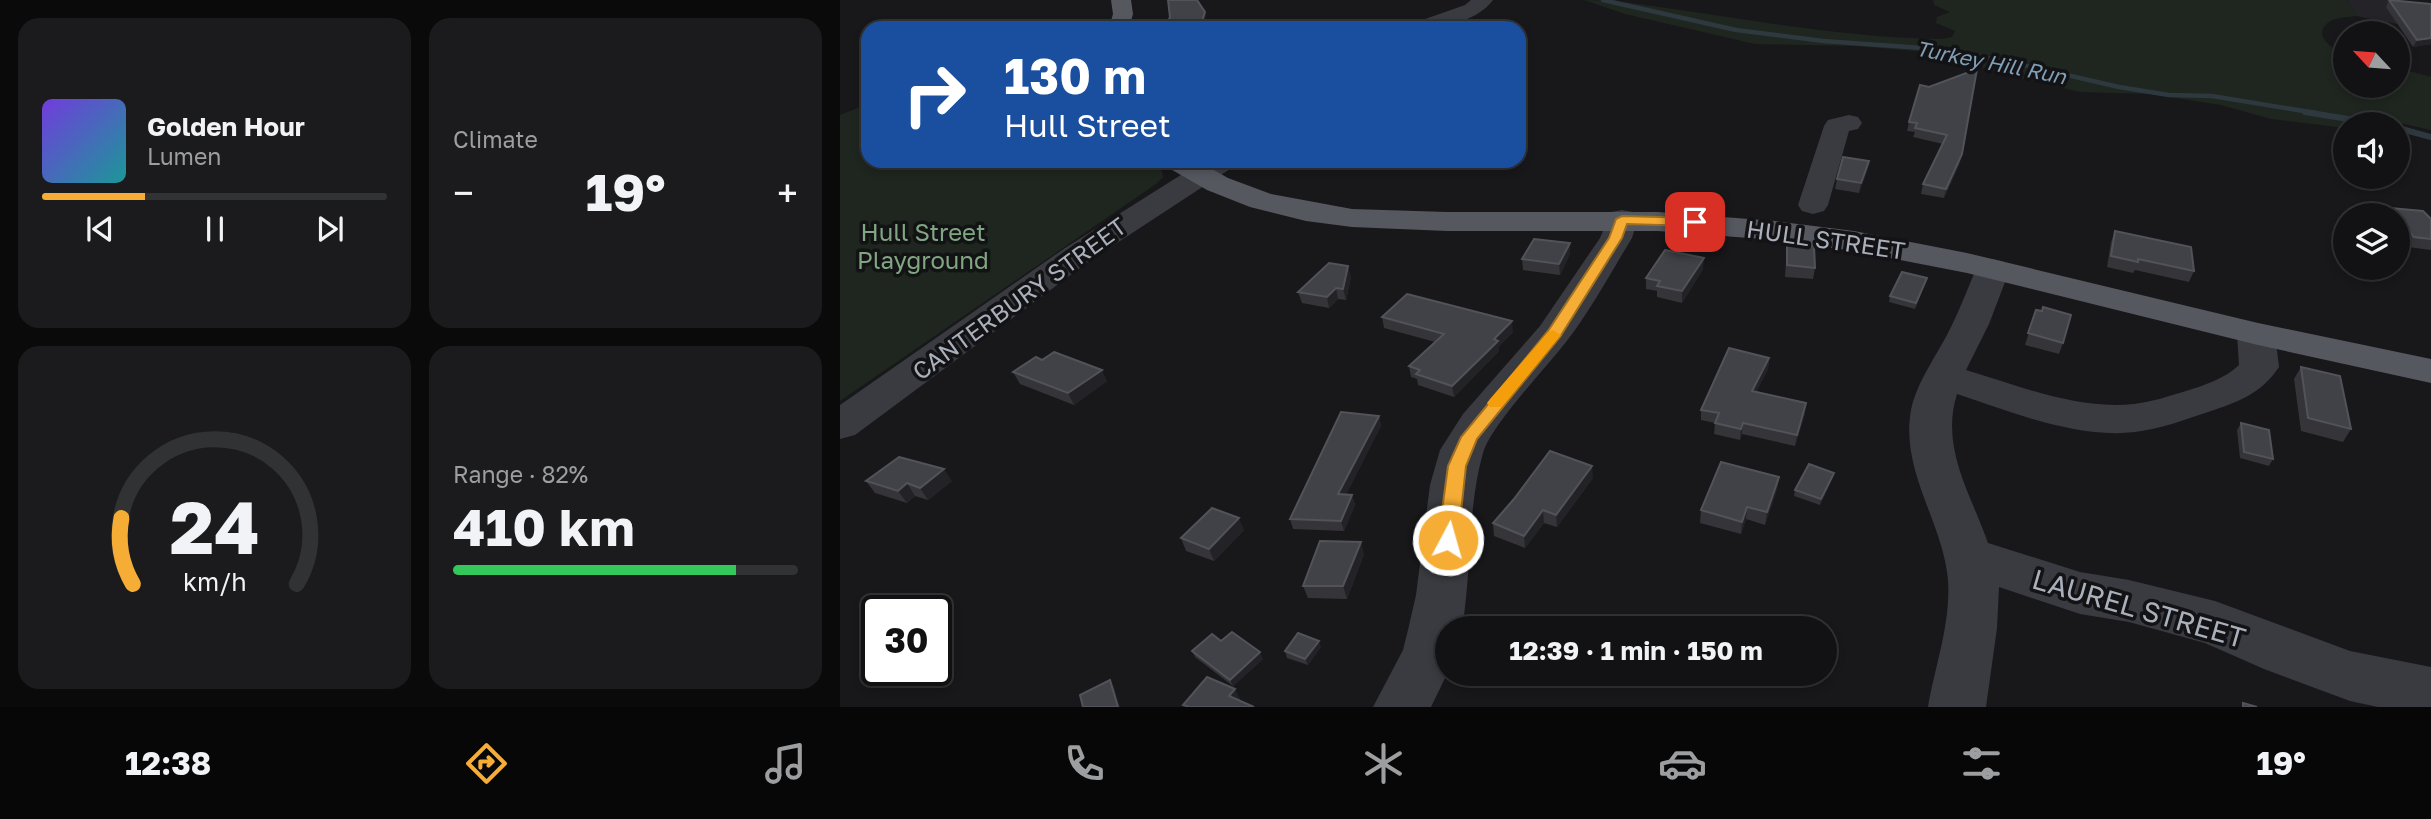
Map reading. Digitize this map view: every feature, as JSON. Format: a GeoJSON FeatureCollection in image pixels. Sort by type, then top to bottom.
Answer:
{"type":"FeatureCollection","features":[{"type":"Feature","properties":{"kind":"main road"},"geometry":{"type":"LineString","coordinates":[[1121,0],[1121,21]]}},
{"type":"Feature","properties":{"kind":"main road","name":"HULL STREET"},"geometry":{"type":"LineString","coordinates":[[1204,168],[1236,192],[1264,201],[1357,217],[1429,221],[1681,221],[1792,231],[1919,252],[2256,334],[2431,371]]}},
{"type":"Feature","properties":{"kind":"street"},"geometry":{"type":"LineString","coordinates":[[1438,21],[1472,9],[1483,0]]}},
{"type":"Feature","properties":{"kind":"street"},"geometry":{"type":"LineString","coordinates":[[1813,205],[1837,126],[1849,123]]}},
{"type":"Feature","properties":{"kind":"street","name":"CANTERBURY STREET"},"geometry":{"type":"LineString","coordinates":[[840,425],[1196,168]]}},
{"type":"Feature","properties":{"kind":"street"},"geometry":{"type":"LineString","coordinates":[[1402,707],[1429,655],[1435,630],[1442,596],[1454,485],[1462,450],[1478,424],[1554,334],[1616,238],[1622,219]]}},
{"type":"Feature","properties":{"kind":"street"},"geometry":{"type":"LineString","coordinates":[[1957,707],[1960,675],[1972,619],[1973,581],[1968,556],[1950,513],[1931,447],[1932,408],[1993,269]]}},
{"type":"Feature","properties":{"kind":"street"},"geometry":{"type":"LineString","coordinates":[[1944,376],[2085,415],[2137,418],[2214,396],[2247,379],[2259,367],[2256,334]]}},
{"type":"Feature","properties":{"kind":"street","name":"LAUREL STREET"},"geometry":{"type":"LineString","coordinates":[[1968,556],[2080,593],[2129,601],[2215,623],[2283,652],[2350,676],[2431,693]]}},
{"type":"Feature","properties":{"kind":"shaded area"},"geometry":{"type":"Polygon","coordinates":[[[2347,0],[2431,4],[2410,23],[2410,21],[2382,21],[2357,16],[2347,0]]]}},
{"type":"Feature","properties":{"kind":"green space"},"geometry":{"type":"Polygon","coordinates":[[[1584,0],[1628,3],[1851,33],[1941,39],[1952,37],[1955,31],[1936,23],[1937,17],[1950,12],[1934,5],[1933,0],[2347,0],[2357,16],[2332,20],[2322,32],[2333,47],[2333,98],[2410,98],[2410,71],[2431,77],[2431,130],[2410,125],[2410,112],[2333,112],[2333,127],[2271,119],[2221,105],[2150,94],[2080,92],[1994,72],[1983,68],[1982,64],[1991,60],[1966,55],[1855,46],[1755,44],[1625,14],[1584,0]]]}},
{"type":"Feature","properties":{"kind":"green space","name":"Hull Street Playground"},"geometry":{"type":"Polygon","coordinates":[[[861,107],[861,168],[1158,168],[1163,177],[840,401],[840,115],[861,107]]]}},
{"type":"Feature","properties":{"kind":"building"},"geometry":{"type":"Polygon","coordinates":[[[1168,0],[1197,0],[1205,12],[1202,21],[1168,21],[1168,0]]]}},
{"type":"Feature","properties":{"kind":"building"},"geometry":{"type":"Polygon","coordinates":[[[2389,0],[2431,4],[2431,38],[2417,40],[2410,30],[2410,21],[2404,21],[2389,0]]]}},
{"type":"Feature","properties":{"kind":"building"},"geometry":{"type":"Polygon","coordinates":[[[1977,69],[1962,154],[1946,189],[1923,184],[1947,135],[1915,128],[1917,123],[1909,122],[1920,85],[1929,87],[1977,69]]]}},
{"type":"Feature","properties":{"kind":"building"},"geometry":{"type":"Polygon","coordinates":[[[1843,157],[1869,161],[1861,183],[1837,179],[1843,157]]]}},
{"type":"Feature","properties":{"kind":"building"},"geometry":{"type":"Polygon","coordinates":[[[2410,210],[2423,211],[2431,219],[2431,239],[2414,237],[2410,232],[2410,210]]]}},
{"type":"Feature","properties":{"kind":"building"},"geometry":{"type":"Polygon","coordinates":[[[2115,231],[2191,247],[2194,271],[2111,256],[2115,231]]]}},
{"type":"Feature","properties":{"kind":"building"},"geometry":{"type":"Polygon","coordinates":[[[1534,239],[1570,243],[1559,264],[1522,259],[1534,239]]]}},
{"type":"Feature","properties":{"kind":"building"},"geometry":{"type":"Polygon","coordinates":[[[1787,245],[1814,246],[1815,268],[1787,265],[1787,245]]]}},
{"type":"Feature","properties":{"kind":"building"},"geometry":{"type":"Polygon","coordinates":[[[1665,250],[1704,258],[1682,291],[1657,286],[1660,281],[1646,278],[1665,250]]]}},
{"type":"Feature","properties":{"kind":"building"},"geometry":{"type":"Polygon","coordinates":[[[1329,263],[1348,266],[1343,289],[1336,288],[1327,297],[1298,292],[1329,263]]]}},
{"type":"Feature","properties":{"kind":"building"},"geometry":{"type":"Polygon","coordinates":[[[1902,272],[1927,278],[1916,303],[1890,296],[1902,272]]]}},
{"type":"Feature","properties":{"kind":"building"},"geometry":{"type":"Polygon","coordinates":[[[1407,294],[1512,321],[1494,339],[1498,341],[1452,386],[1416,374],[1420,370],[1409,366],[1444,334],[1382,317],[1407,294]]]}},
{"type":"Feature","properties":{"kind":"building"},"geometry":{"type":"Polygon","coordinates":[[[2043,307],[2071,315],[2063,343],[2028,333],[2036,310],[2042,311],[2043,307]]]}},
{"type":"Feature","properties":{"kind":"building"},"geometry":{"type":"Polygon","coordinates":[[[1729,348],[1769,358],[1752,391],[1806,403],[1797,435],[1743,423],[1741,429],[1715,423],[1719,413],[1701,410],[1729,348]]]}},
{"type":"Feature","properties":{"kind":"building"},"geometry":{"type":"Polygon","coordinates":[[[1054,352],[1102,370],[1068,393],[1013,372],[1036,357],[1042,360],[1054,352]]]}},
{"type":"Feature","properties":{"kind":"building"},"geometry":{"type":"Polygon","coordinates":[[[2301,367],[2340,376],[2351,429],[2308,418],[2301,367]]]}},
{"type":"Feature","properties":{"kind":"building"},"geometry":{"type":"Polygon","coordinates":[[[1341,412],[1379,416],[1338,494],[1352,495],[1341,521],[1290,519],[1341,412]]]}},
{"type":"Feature","properties":{"kind":"building"},"geometry":{"type":"Polygon","coordinates":[[[2241,423],[2269,430],[2273,459],[2244,452],[2241,423]]]}},
{"type":"Feature","properties":{"kind":"building"},"geometry":{"type":"Polygon","coordinates":[[[1550,451],[1592,466],[1556,515],[1543,510],[1524,536],[1493,523],[1514,499],[1550,451]]]}},
{"type":"Feature","properties":{"kind":"building"},"geometry":{"type":"Polygon","coordinates":[[[899,457],[944,469],[920,488],[907,483],[898,491],[866,481],[899,457]]]}},
{"type":"Feature","properties":{"kind":"building"},"geometry":{"type":"Polygon","coordinates":[[[1721,462],[1779,477],[1767,512],[1747,507],[1742,522],[1701,510],[1721,462]]]}},
{"type":"Feature","properties":{"kind":"building"},"geometry":{"type":"Polygon","coordinates":[[[1809,464],[1834,473],[1821,499],[1795,490],[1809,464]]]}},
{"type":"Feature","properties":{"kind":"building"},"geometry":{"type":"Polygon","coordinates":[[[1212,508],[1239,518],[1209,549],[1181,538],[1212,508]]]}},
{"type":"Feature","properties":{"kind":"building"},"geometry":{"type":"Polygon","coordinates":[[[1320,541],[1361,542],[1343,586],[1303,586],[1320,541]]]}},
{"type":"Feature","properties":{"kind":"building"},"geometry":{"type":"Polygon","coordinates":[[[1232,632],[1260,652],[1230,680],[1192,651],[1212,634],[1221,641],[1232,632]]]}},
{"type":"Feature","properties":{"kind":"building"},"geometry":{"type":"Polygon","coordinates":[[[1298,633],[1319,641],[1305,659],[1285,651],[1298,633]]]}},
{"type":"Feature","properties":{"kind":"building"},"geometry":{"type":"Polygon","coordinates":[[[1207,677],[1235,689],[1229,696],[1254,707],[1183,705],[1207,677]]]}},
{"type":"Feature","properties":{"kind":"building"},"geometry":{"type":"Polygon","coordinates":[[[1110,680],[1118,707],[1083,707],[1080,695],[1110,680]]]}},
{"type":"Feature","properties":{"kind":"waterway","name":"Turkey Hill Run"},"geometry":{"type":"LineString","coordinates":[[1603,0],[1736,30],[1823,41],[1937,49],[2010,62],[2119,87],[2169,95],[2212,96],[2316,113]]}},
{"type":"Feature","properties":{"kind":"waterway","name":"Turkey Hill Run"},"geometry":{"type":"LineString","coordinates":[[2305,112],[2333,117]]}},
{"type":"Feature","properties":{"kind":"waterway","name":"Turkey Hill Run"},"geometry":{"type":"LineString","coordinates":[[2410,131],[2431,137]]}},
{"type":"Feature","properties":{"kind":"slow traffic"},"geometry":{"type":"LineString","coordinates":[[1496,403],[1553,335]]}},
{"type":"Feature","properties":{"kind":"route"},"geometry":{"type":"LineString","coordinates":[[1448,540],[1457,466],[1469,437],[1554,334],[1616,238],[1622,219],[1695,222]]}}]}
